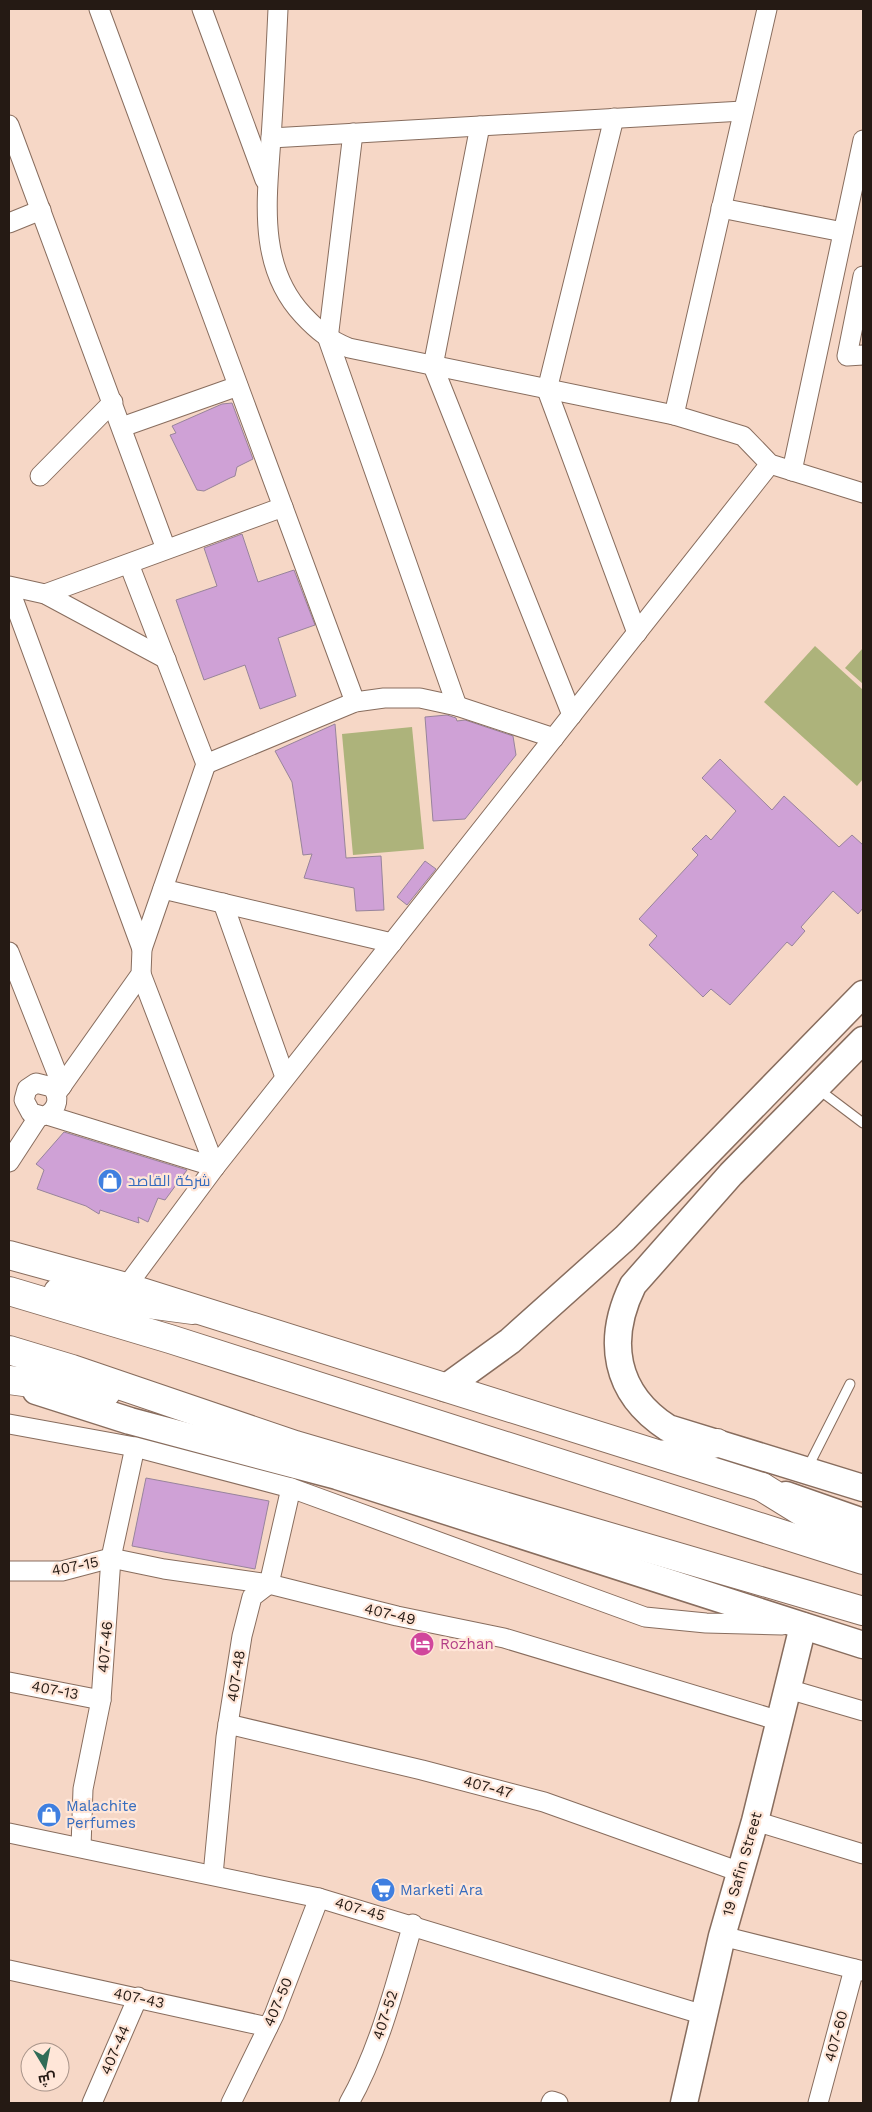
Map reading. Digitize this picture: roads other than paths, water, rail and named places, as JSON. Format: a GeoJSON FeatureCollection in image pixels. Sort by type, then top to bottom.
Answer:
{"type":"FeatureCollection","features":[{"type":"Feature","properties":{"kind":"main road"},"geometry":{"type":"LineString","coordinates":[[9,1255],[126,1287],[193,1310],[319,1347],[762,1487],[863,1550]]}},
{"type":"Feature","properties":{"kind":"main road"},"geometry":{"type":"LineString","coordinates":[[9,1286],[193,1310]]}},
{"type":"Feature","properties":{"kind":"main road"},"geometry":{"type":"LineString","coordinates":[[9,1291],[170,1339],[863,1560]]}},
{"type":"Feature","properties":{"kind":"main road"},"geometry":{"type":"LineString","coordinates":[[9,1350],[169,1401],[295,1444],[768,1582],[863,1612]]}},
{"type":"Feature","properties":{"kind":"main road"},"geometry":{"type":"LineString","coordinates":[[9,1381],[169,1401]]}},
{"type":"Feature","properties":{"kind":"main road"},"geometry":{"type":"LineString","coordinates":[[660,1456],[717,1443]]}},
{"type":"Feature","properties":{"kind":"street"},"geometry":{"type":"LineString","coordinates":[[99,9],[355,702]]}},
{"type":"Feature","properties":{"kind":"street"},"geometry":{"type":"LineString","coordinates":[[202,9],[268,186]]}},
{"type":"Feature","properties":{"kind":"street"},"geometry":{"type":"LineString","coordinates":[[278,9],[267,230],[278,277],[298,310],[328,339],[349,348],[674,415],[743,436],[770,464],[863,493]]}},
{"type":"Feature","properties":{"kind":"street"},"geometry":{"type":"LineString","coordinates":[[674,415],[767,9]]}},
{"type":"Feature","properties":{"kind":"street"},"geometry":{"type":"LineString","coordinates":[[272,138],[744,111]]}},
{"type":"Feature","properties":{"kind":"street"},"geometry":{"type":"LineString","coordinates":[[614,118],[547,390],[638,632]]}},
{"type":"Feature","properties":{"kind":"street"},"geometry":{"type":"LineString","coordinates":[[9,125],[166,549]]}},
{"type":"Feature","properties":{"kind":"street"},"geometry":{"type":"LineString","coordinates":[[480,126],[433,366],[572,715]]}},
{"type":"Feature","properties":{"kind":"street"},"geometry":{"type":"LineString","coordinates":[[353,133],[328,339],[457,706]]}},
{"type":"Feature","properties":{"kind":"street"},"geometry":{"type":"LineString","coordinates":[[792,471],[863,140]]}},
{"type":"Feature","properties":{"kind":"street"},"geometry":{"type":"LineString","coordinates":[[722,208],[843,232]]}},
{"type":"Feature","properties":{"kind":"street"},"geometry":{"type":"LineString","coordinates":[[9,223],[41,210]]}},
{"type":"Feature","properties":{"kind":"street"},"geometry":{"type":"LineString","coordinates":[[863,276],[847,356],[863,355]]}},
{"type":"Feature","properties":{"kind":"street"},"geometry":{"type":"LineString","coordinates":[[122,427],[238,386]]}},
{"type":"Feature","properties":{"kind":"street"},"geometry":{"type":"LineString","coordinates":[[40,476],[113,402]]}},
{"type":"Feature","properties":{"kind":"street"},"geometry":{"type":"LineString","coordinates":[[126,1287],[285,1077],[770,464]]}},
{"type":"Feature","properties":{"kind":"street"},"geometry":{"type":"LineString","coordinates":[[45,594],[283,507]]}},
{"type":"Feature","properties":{"kind":"street"},"geometry":{"type":"LineString","coordinates":[[129,564],[206,764],[142,949],[141,974],[215,1167]]}},
{"type":"Feature","properties":{"kind":"street"},"geometry":{"type":"LineString","coordinates":[[9,587],[45,594],[166,659]]}},
{"type":"Feature","properties":{"kind":"street"},"geometry":{"type":"LineString","coordinates":[[9,587],[142,949]]}},
{"type":"Feature","properties":{"kind":"street"},"geometry":{"type":"LineString","coordinates":[[206,764],[355,702],[401,697],[457,706],[554,738]]}},
{"type":"Feature","properties":{"kind":"street"},"geometry":{"type":"LineString","coordinates":[[163,889],[392,942]]}},
{"type":"Feature","properties":{"kind":"street"},"geometry":{"type":"LineString","coordinates":[[223,903],[285,1077]]}},
{"type":"Feature","properties":{"kind":"street"},"geometry":{"type":"LineString","coordinates":[[9,952],[59,1090]]}},
{"type":"Feature","properties":{"kind":"street"},"geometry":{"type":"LineString","coordinates":[[9,1162],[43,1115],[55,1107],[59,1090],[141,974]]}},
{"type":"Feature","properties":{"kind":"street"},"geometry":{"type":"LineString","coordinates":[[444,1388],[510,1341],[624,1238],[863,994]]}},
{"type":"Feature","properties":{"kind":"street"},"geometry":{"type":"LineString","coordinates":[[863,1040],[731,1174],[633,1285],[622,1306],[616,1340],[617,1354],[627,1382],[636,1399],[646,1412],[668,1428],[863,1488]]}},
{"type":"Feature","properties":{"kind":"street"},"geometry":{"type":"LineString","coordinates":[[59,1090],[42,1083],[17,1092],[24,1100],[27,1110],[215,1167]]}},
{"type":"Feature","properties":{"kind":"street"},"geometry":{"type":"LineString","coordinates":[[9,1381],[130,1421],[337,1476],[863,1645]]}},
{"type":"Feature","properties":{"kind":"street"},"geometry":{"type":"LineString","coordinates":[[9,1424],[135,1447],[291,1488],[644,1617],[706,1623],[802,1626]]}},
{"type":"Feature","properties":{"kind":"street","name":"407-46"},"geometry":{"type":"LineString","coordinates":[[81,1847],[83,1789],[101,1700],[111,1558],[135,1447]]}},
{"type":"Feature","properties":{"kind":"street"},"geometry":{"type":"LineString","coordinates":[[762,1487],[863,1522]]}},
{"type":"Feature","properties":{"kind":"street"},"geometry":{"type":"LineString","coordinates":[[269,1584],[291,1488]]}},
{"type":"Feature","properties":{"kind":"street","name":"407-15"},"geometry":{"type":"LineString","coordinates":[[9,1571],[62,1571],[111,1558]]}},
{"type":"Feature","properties":{"kind":"street","name":"407-49"},"geometry":{"type":"LineString","coordinates":[[111,1558],[164,1569],[269,1584],[397,1616],[504,1638],[780,1721]]}},
{"type":"Feature","properties":{"kind":"street","name":"407-48"},"geometry":{"type":"LineString","coordinates":[[213,1875],[228,1724],[242,1636],[252,1597],[269,1584]]}},
{"type":"Feature","properties":{"kind":"street","name":"19 Safin Street"},"geometry":{"type":"LineString","coordinates":[[684,2103],[722,1936],[755,1821],[802,1626]]}},
{"type":"Feature","properties":{"kind":"street","name":"407-13"},"geometry":{"type":"LineString","coordinates":[[9,1682],[101,1700]]}},
{"type":"Feature","properties":{"kind":"street"},"geometry":{"type":"LineString","coordinates":[[788,1689],[863,1711]]}},
{"type":"Feature","properties":{"kind":"street","name":"407-47"},"geometry":{"type":"LineString","coordinates":[[228,1724],[422,1770],[544,1802],[740,1872]]}},
{"type":"Feature","properties":{"kind":"street"},"geometry":{"type":"LineString","coordinates":[[755,1821],[863,1854]]}},
{"type":"Feature","properties":{"kind":"street","name":"407-45"},"geometry":{"type":"LineString","coordinates":[[9,1833],[319,1898],[413,1924],[704,2015]]}},
{"type":"Feature","properties":{"kind":"street","name":"407-50"},"geometry":{"type":"LineString","coordinates":[[231,2103],[268,2027],[319,1898]]}},
{"type":"Feature","properties":{"kind":"street","name":"407-52"},"geometry":{"type":"LineString","coordinates":[[349,2103],[361,2083],[385,2019],[413,1924]]}},
{"type":"Feature","properties":{"kind":"street"},"geometry":{"type":"LineString","coordinates":[[722,1936],[859,1970]]}},
{"type":"Feature","properties":{"kind":"street","name":"407-43"},"geometry":{"type":"LineString","coordinates":[[9,1970],[268,2027]]}},
{"type":"Feature","properties":{"kind":"street","name":"407-60"},"geometry":{"type":"LineString","coordinates":[[818,2103],[859,1970]]}},
{"type":"Feature","properties":{"kind":"street","name":"407-44"},"geometry":{"type":"LineString","coordinates":[[92,2103],[138,1997]]}},
{"type":"Feature","properties":{"kind":"lane"},"geometry":{"type":"LineString","coordinates":[[816,1087],[863,1124]]}},
{"type":"Feature","properties":{"kind":"lane"},"geometry":{"type":"LineString","coordinates":[[806,1470],[850,1384]]}},
{"type":"Feature","properties":{"kind":"place","name":"شركة القاصد"},"geometry":{"type":"Point","coordinates":[110,1181]}},
{"type":"Feature","properties":{"kind":"place","name":"Rozhan"},"geometry":{"type":"Point","coordinates":[422,1644]}},
{"type":"Feature","properties":{"kind":"place","name":"Malachite Perfumes"},"geometry":{"type":"Point","coordinates":[49,1815]}},
{"type":"Feature","properties":{"kind":"place","name":"Marketi Ara"},"geometry":{"type":"Point","coordinates":[383,1890]}}]}
